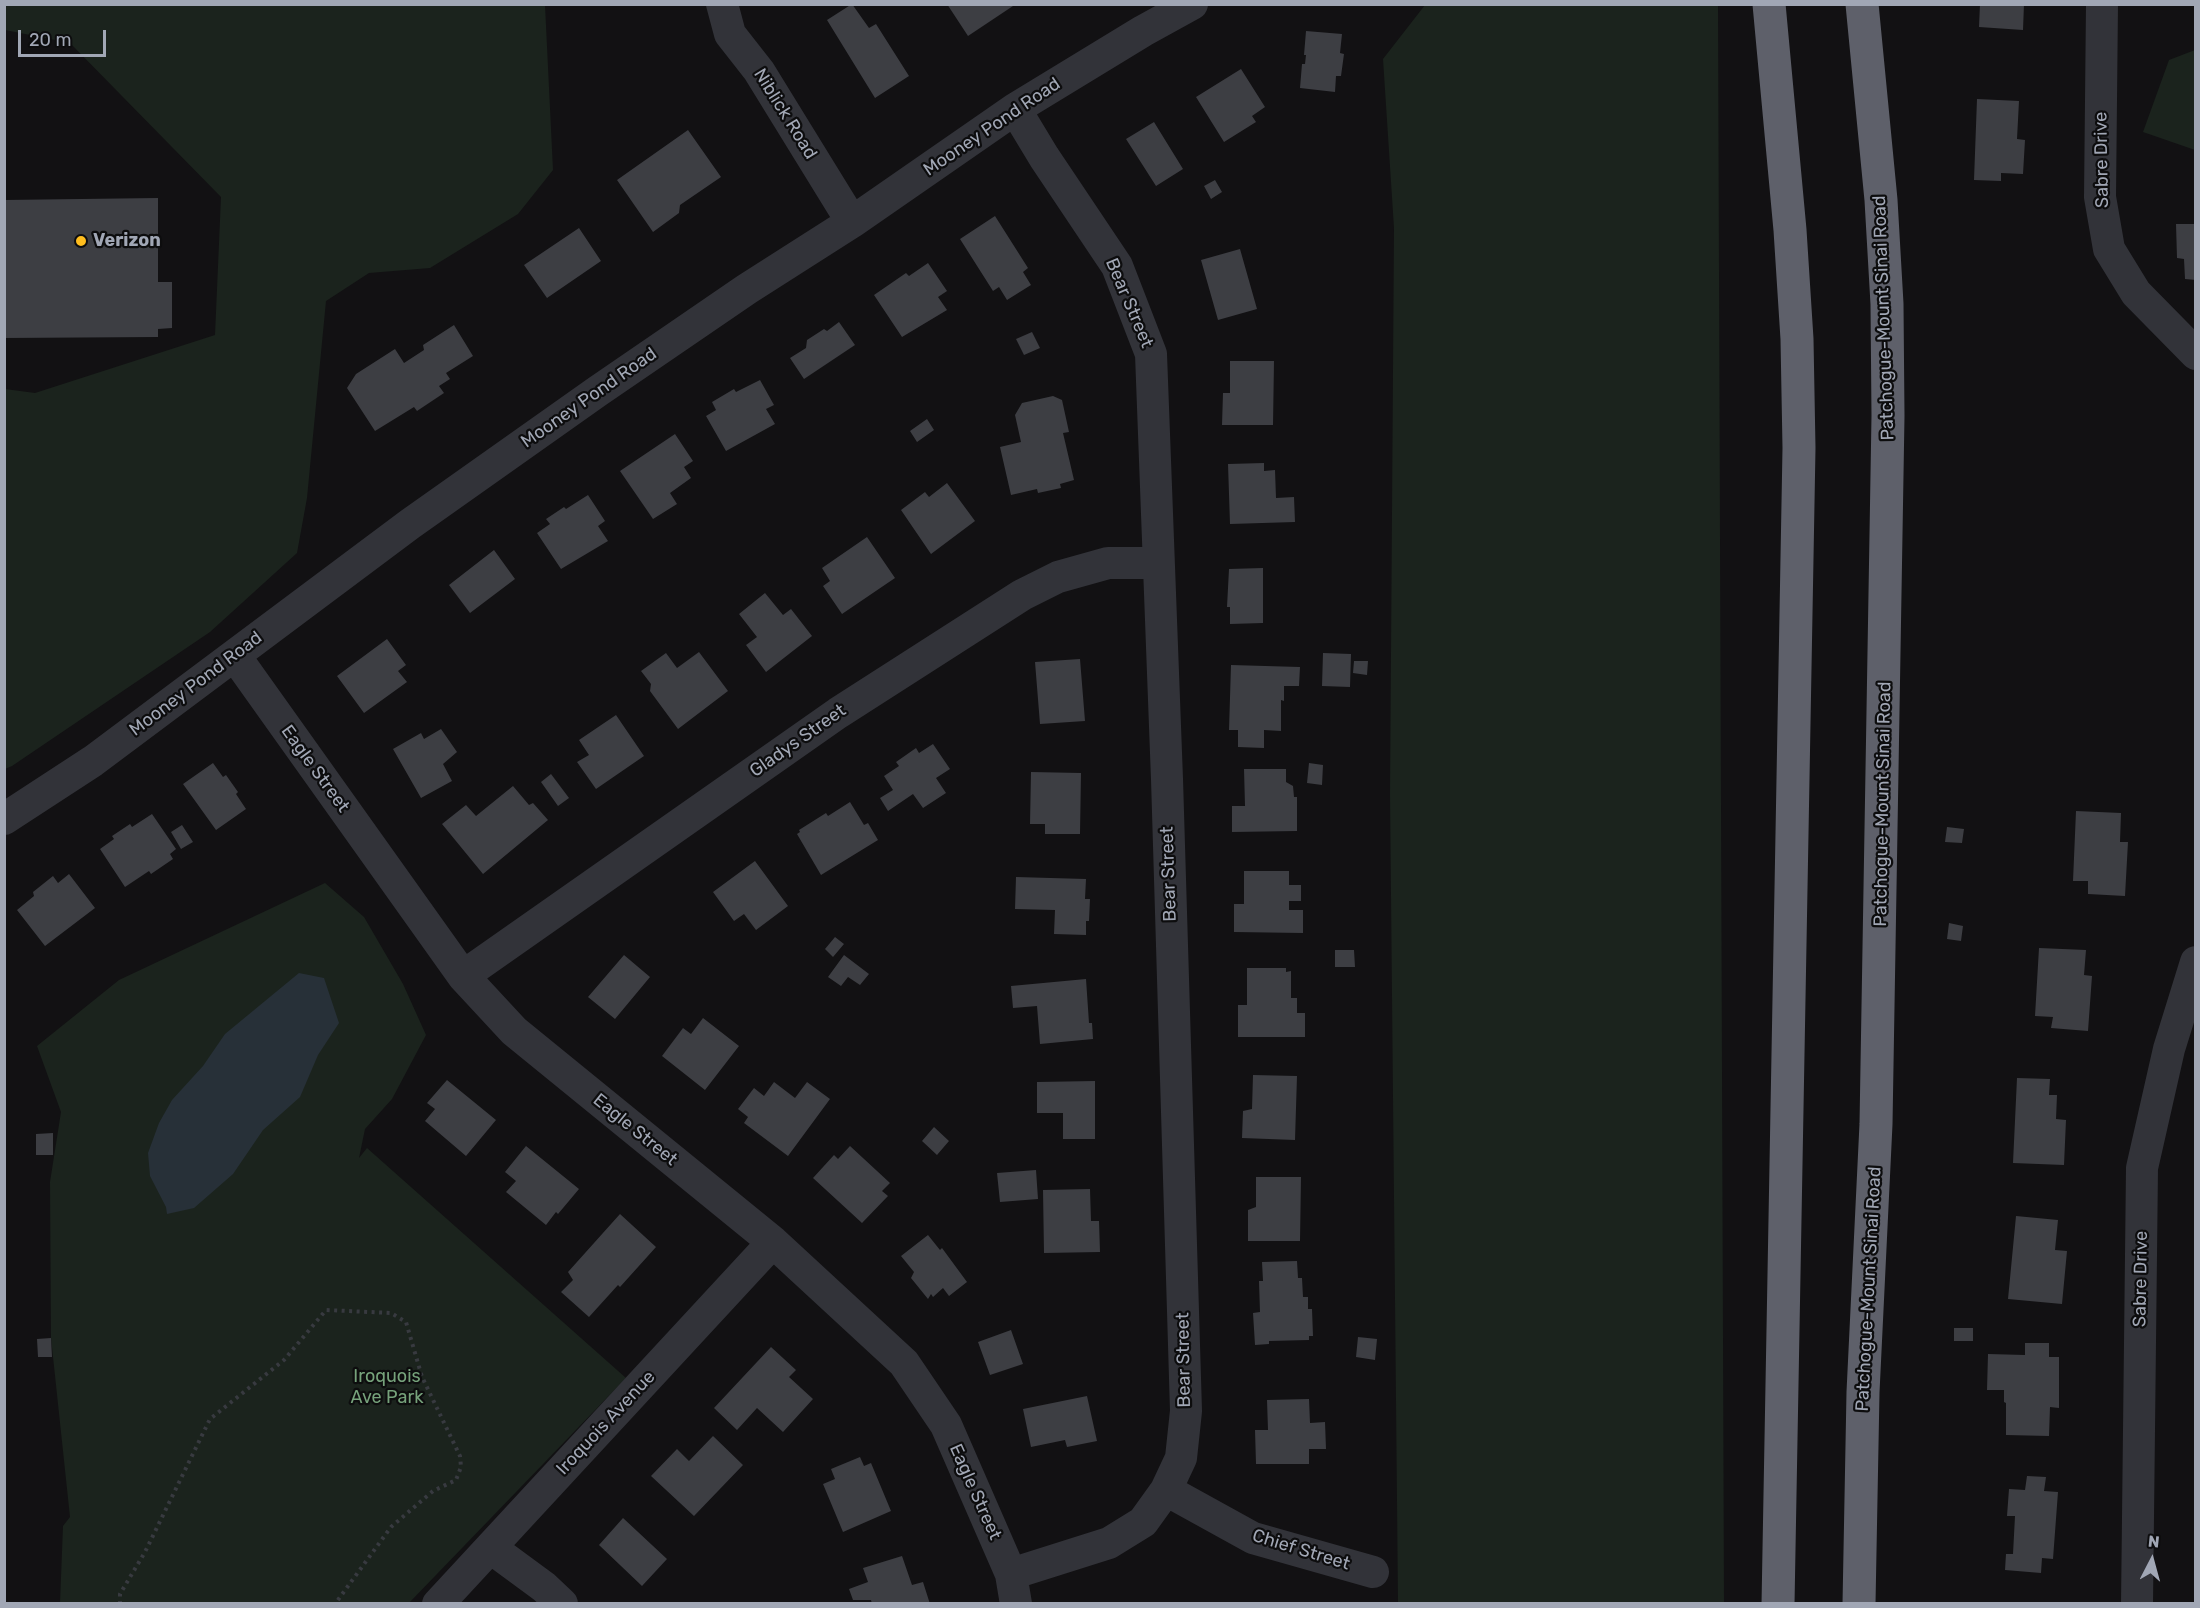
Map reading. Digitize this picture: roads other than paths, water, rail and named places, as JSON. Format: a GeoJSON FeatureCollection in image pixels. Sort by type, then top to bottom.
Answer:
{"type":"FeatureCollection","features":[{"type":"Feature","properties":{"kind":"highway"},"geometry":{"type":"LineString","coordinates":[[1769,4],[1790,230],[1797,339],[1799,448],[1778,1604]]}},
{"type":"Feature","properties":{"kind":"highway","name":"Patchogue-Mount Sinai Road"},"geometry":{"type":"LineString","coordinates":[[1859,1604],[1863,1392],[1876,1113],[1888,416],[1887,304],[1881,200],[1862,4]]}},
{"type":"Feature","properties":{"kind":"street","name":"Niblick Road"},"geometry":{"type":"LineString","coordinates":[[722,4],[730,34],[759,71],[852,222]]}},
{"type":"Feature","properties":{"kind":"street","name":"Mooney Pond Road"},"geometry":{"type":"LineString","coordinates":[[4,819],[93,761],[410,524],[598,391],[747,289],[852,222],[1016,109],[1143,31],[1192,4]]}},
{"type":"Feature","properties":{"kind":"street","name":"Sabre Drive"},"geometry":{"type":"LineString","coordinates":[[2102,4],[2100,197],[2109,249],[2136,293],[2196,354]]}},
{"type":"Feature","properties":{"kind":"street","name":"Bear Street"},"geometry":{"type":"LineString","coordinates":[[1013,1588],[1109,1543],[1143,1521],[1166,1490],[1181,1458],[1186,1411],[1151,354],[1117,266],[1044,157],[1016,109]]}},
{"type":"Feature","properties":{"kind":"street","name":"Gladys Street"},"geometry":{"type":"LineString","coordinates":[[463,976],[838,713],[1022,596],[1058,577],[1108,563],[1157,563]]}},
{"type":"Feature","properties":{"kind":"street","name":"Eagle Street"},"geometry":{"type":"LineString","coordinates":[[235,656],[463,976],[514,1031],[773,1242],[904,1363],[946,1425],[1013,1588]]}},
{"type":"Feature","properties":{"kind":"street","name":"Sabre Drive"},"geometry":{"type":"LineString","coordinates":[[2136,1604],[2142,1168],[2169,1049],[2196,962]]}},
{"type":"Feature","properties":{"kind":"street","name":"Iroquois Avenue"},"geometry":{"type":"LineString","coordinates":[[438,1604],[773,1242]]}},
{"type":"Feature","properties":{"kind":"street","name":"Chief Street"},"geometry":{"type":"LineString","coordinates":[[1166,1490],[1253,1538],[1373,1572]]}},
{"type":"Feature","properties":{"kind":"street"},"geometry":{"type":"LineString","coordinates":[[491,1548],[544,1587],[562,1604]]}},
{"type":"Feature","properties":{"kind":"place","name":"Verizon"},"geometry":{"type":"Point","coordinates":[81,241]}},
{"type":"Feature","properties":{"kind":"park label","name":"Iroquois Ave Park"},"geometry":{"type":"Point","coordinates":[387,1387]}}]}
